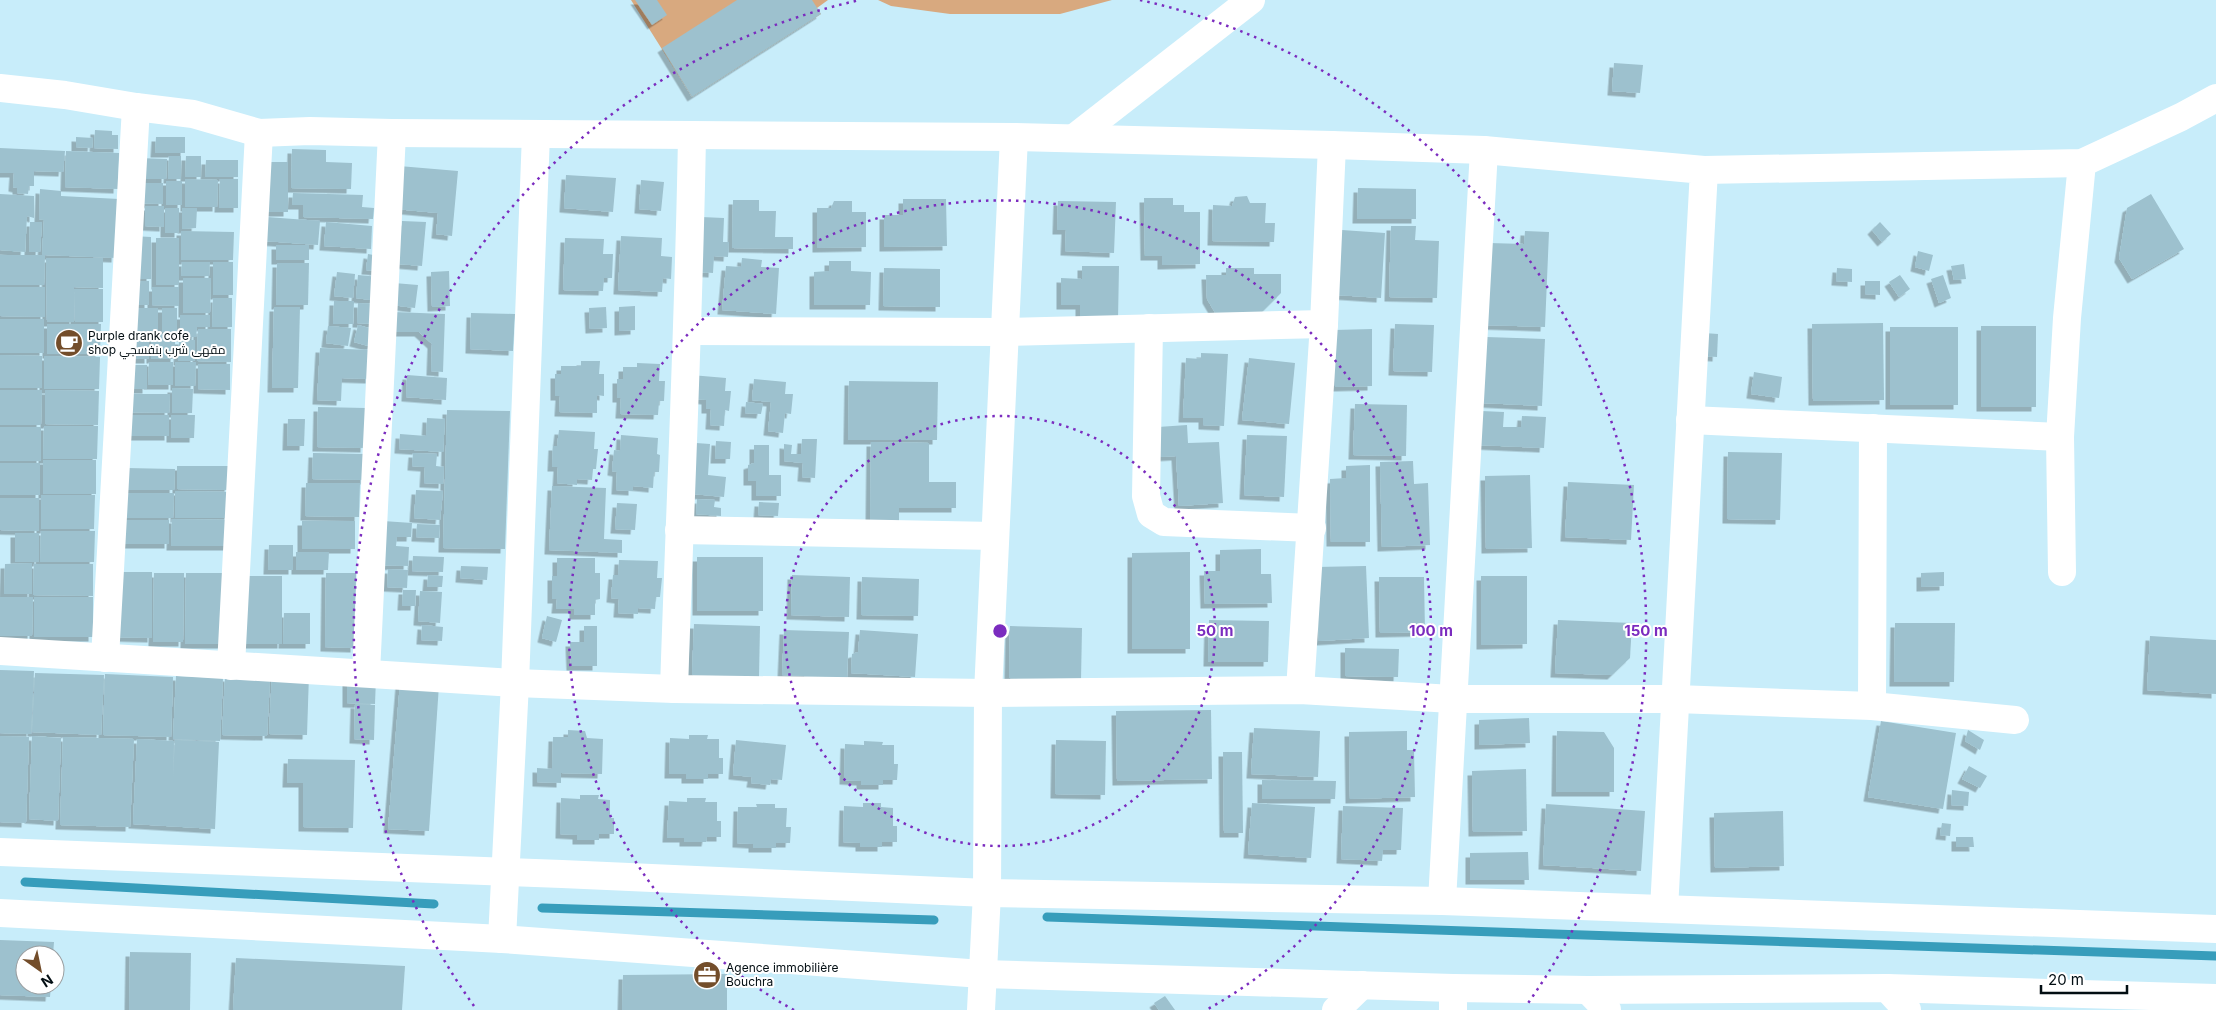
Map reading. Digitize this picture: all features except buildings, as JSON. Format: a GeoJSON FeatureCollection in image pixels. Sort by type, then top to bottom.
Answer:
{"type":"FeatureCollection","features":[{"type":"Feature","properties":{"kind":"street"},"geometry":{"type":"LineString","coordinates":[[1074,138],[1251,0]]}},
{"type":"Feature","properties":{"kind":"street"},"geometry":{"type":"LineString","coordinates":[[0,88],[65,95],[136,107],[194,114],[260,133],[310,130],[392,133],[1074,138],[1484,150],[1704,170],[2082,163],[2181,118],[2216,98]]}},
{"type":"Feature","properties":{"kind":"street"},"geometry":{"type":"LineString","coordinates":[[105,658],[136,107]]}},
{"type":"Feature","properties":{"kind":"street"},"geometry":{"type":"LineString","coordinates":[[231,666],[260,133]]}},
{"type":"Feature","properties":{"kind":"street"},"geometry":{"type":"LineString","coordinates":[[366,673],[392,133]]}},
{"type":"Feature","properties":{"kind":"street"},"geometry":{"type":"LineString","coordinates":[[502,939],[507,872],[515,683],[536,134]]}},
{"type":"Feature","properties":{"kind":"street"},"geometry":{"type":"LineString","coordinates":[[674,689],[688,331],[692,135]]}},
{"type":"Feature","properties":{"kind":"street"},"geometry":{"type":"LineString","coordinates":[[981,1010],[987,893],[988,693],[1014,137]]}},
{"type":"Feature","properties":{"kind":"street"},"geometry":{"type":"LineString","coordinates":[[1300,690],[1324,324],[1332,145]]}},
{"type":"Feature","properties":{"kind":"street"},"geometry":{"type":"LineString","coordinates":[[1442,901],[1484,150]]}},
{"type":"Feature","properties":{"kind":"street"},"geometry":{"type":"LineString","coordinates":[[2062,572],[2060,437],[2067,318],[2082,163]]}},
{"type":"Feature","properties":{"kind":"street"},"geometry":{"type":"LineString","coordinates":[[1664,909],[1704,170]]}},
{"type":"Feature","properties":{"kind":"street"},"geometry":{"type":"LineString","coordinates":[[688,331],[1005,332],[1324,324]]}},
{"type":"Feature","properties":{"kind":"street"},"geometry":{"type":"LineString","coordinates":[[1149,328],[1146,496],[1151,514],[1164,522],[1312,528]]}},
{"type":"Feature","properties":{"kind":"street"},"geometry":{"type":"LineString","coordinates":[[1690,420],[2060,437]]}},
{"type":"Feature","properties":{"kind":"street"},"geometry":{"type":"LineString","coordinates":[[1872,706],[1873,428]]}},
{"type":"Feature","properties":{"kind":"street"},"geometry":{"type":"LineString","coordinates":[[679,530],[995,536]]}},
{"type":"Feature","properties":{"kind":"street"},"geometry":{"type":"LineString","coordinates":[[0,651],[515,683],[674,689],[988,693],[1300,690],[1452,699],[1676,699],[1872,706],[2015,720]]}},
{"type":"Feature","properties":{"kind":"street"},"geometry":{"type":"LineString","coordinates":[[0,852],[904,888],[987,893],[1442,901],[2216,929]]}},
{"type":"Feature","properties":{"kind":"street"},"geometry":{"type":"LineString","coordinates":[[0,913],[502,939],[982,974],[1362,985],[1453,999],[1588,990],[1886,988],[2067,1002],[2216,998]]}},
{"type":"Feature","properties":{"kind":"street"},"geometry":{"type":"LineString","coordinates":[[1336,1010],[1362,985]]}},
{"type":"Feature","properties":{"kind":"street"},"geometry":{"type":"LineString","coordinates":[[1886,988],[1907,1010]]}},
{"type":"Feature","properties":{"kind":"street"},"geometry":{"type":"LineString","coordinates":[[1588,990],[1606,1010]]}},
{"type":"Feature","properties":{"kind":"shaded area"},"geometry":{"type":"Polygon","coordinates":[[[631,0],[828,0],[817,8],[821,14],[692,97],[631,0]]]}},
{"type":"Feature","properties":{"kind":"shaded area"},"geometry":{"type":"Polygon","coordinates":[[[878,0],[1112,0],[1060,14],[950,14],[891,6],[878,0]]]}},
{"type":"Feature","properties":{"kind":"waterway"},"geometry":{"type":"LineString","coordinates":[[25,882],[434,904]]}},
{"type":"Feature","properties":{"kind":"waterway"},"geometry":{"type":"LineString","coordinates":[[542,908],[934,920]]}},
{"type":"Feature","properties":{"kind":"waterway"},"geometry":{"type":"LineString","coordinates":[[1047,917],[2216,956]]}},
{"type":"Feature","properties":{"kind":"place","name":"Purple drank cofe shop مقهى شرب بنفسجي"},"geometry":{"type":"Point","coordinates":[69,343]}},
{"type":"Feature","properties":{"kind":"place","name":"Agence immobilière Bouchra"},"geometry":{"type":"Point","coordinates":[707,975]}}]}
